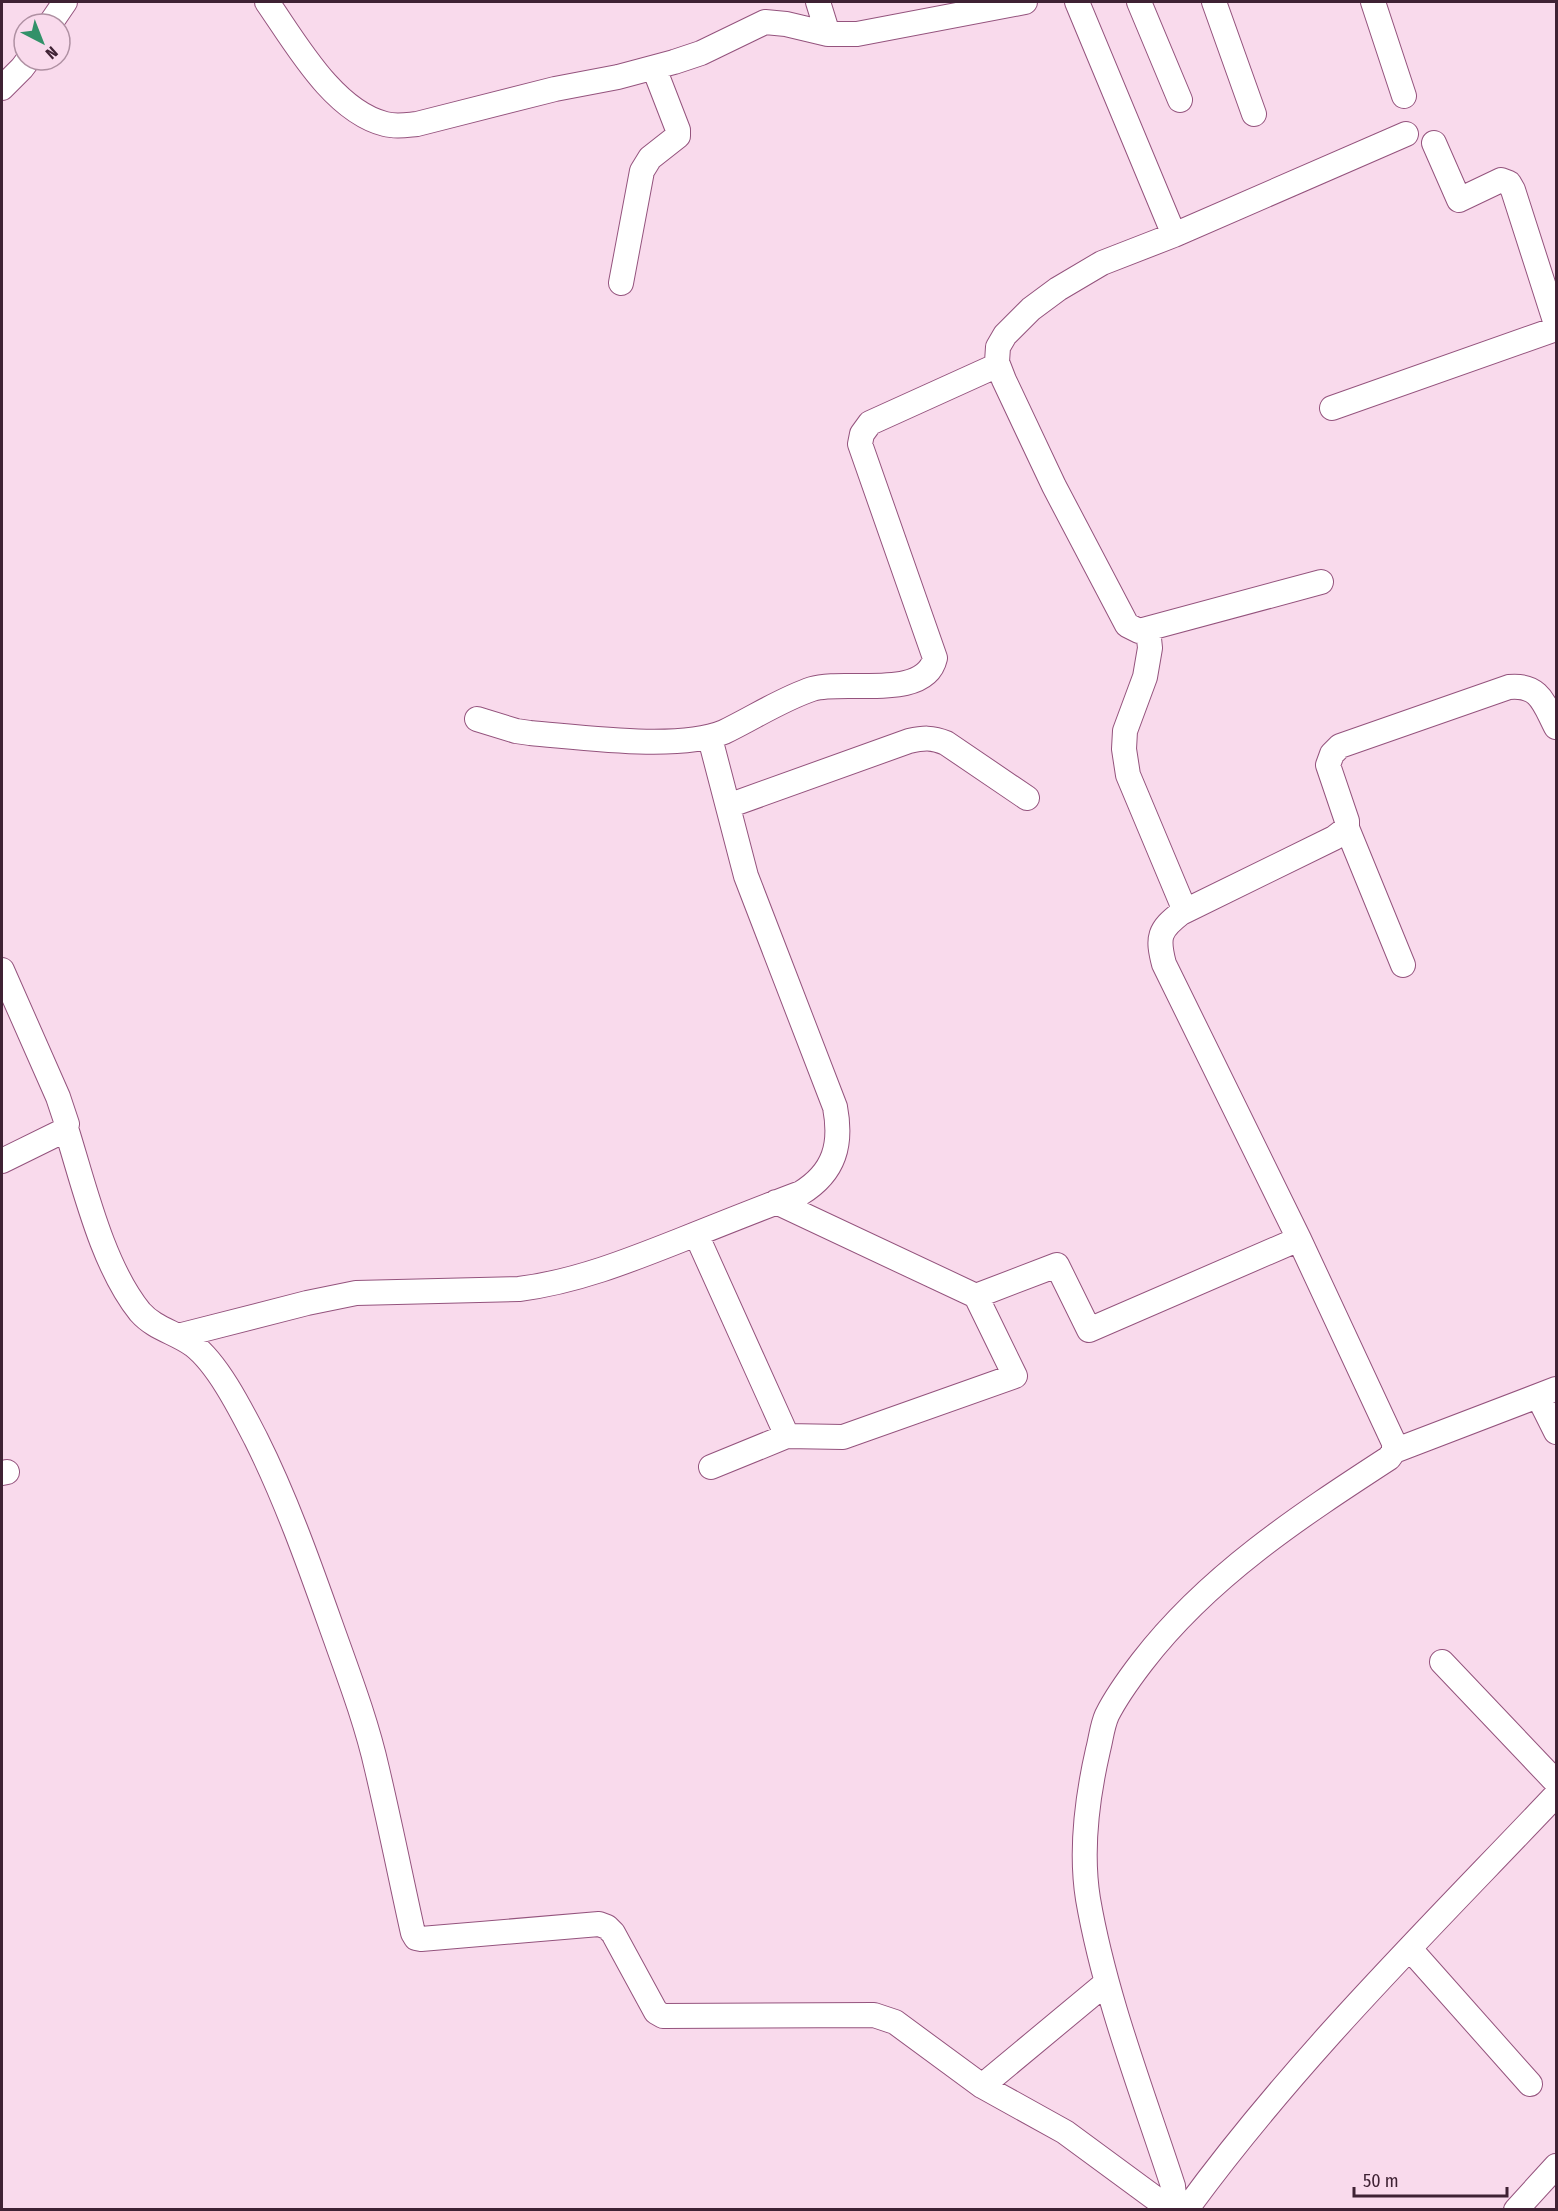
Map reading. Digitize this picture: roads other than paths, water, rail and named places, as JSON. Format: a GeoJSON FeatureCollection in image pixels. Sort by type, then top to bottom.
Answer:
{"type":"FeatureCollection","features":[{"type":"Feature","properties":{"kind":"street"},"geometry":{"type":"LineString","coordinates":[[267,2],[313,68],[339,96],[352,107],[383,123],[397,126],[417,124],[555,89],[654,68],[701,53],[765,22],[786,24],[828,34],[857,33],[1025,2]]}},
{"type":"Feature","properties":{"kind":"street"},"geometry":{"type":"LineString","coordinates":[[818,2],[828,34]]}},
{"type":"Feature","properties":{"kind":"street"},"geometry":{"type":"LineString","coordinates":[[1077,2],[1174,235]]}},
{"type":"Feature","properties":{"kind":"street"},"geometry":{"type":"LineString","coordinates":[[1139,2],[1180,100]]}},
{"type":"Feature","properties":{"kind":"street"},"geometry":{"type":"LineString","coordinates":[[1214,2],[1254,114]]}},
{"type":"Feature","properties":{"kind":"street"},"geometry":{"type":"LineString","coordinates":[[1373,2],[1404,96]]}},
{"type":"Feature","properties":{"kind":"street"},"geometry":{"type":"LineString","coordinates":[[621,283],[642,171],[650,158],[678,136],[678,130],[654,68]]}},
{"type":"Feature","properties":{"kind":"street"},"geometry":{"type":"LineString","coordinates":[[2,88],[18,72]]}},
{"type":"Feature","properties":{"kind":"street"},"geometry":{"type":"LineString","coordinates":[[1321,582],[1139,631],[1127,625],[1054,486],[998,365],[998,347],[1005,335],[1031,309],[1058,289],[1102,263],[1174,235],[1406,134]]}},
{"type":"Feature","properties":{"kind":"street"},"geometry":{"type":"LineString","coordinates":[[1434,143],[1459,200],[1501,180],[1509,183],[1557,324]]}},
{"type":"Feature","properties":{"kind":"street"},"geometry":{"type":"LineString","coordinates":[[1332,408],[1557,329]]}},
{"type":"Feature","properties":{"kind":"street"},"geometry":{"type":"LineString","coordinates":[[477,719],[530,733],[636,741],[710,738],[813,689],[842,685],[886,686],[922,677],[929,672],[935,657],[860,444],[862,434],[870,423],[998,365]]}},
{"type":"Feature","properties":{"kind":"street"},"geometry":{"type":"LineString","coordinates":[[1148,629],[1149,660],[1125,730],[1125,762],[1128,775],[1185,911]]}},
{"type":"Feature","properties":{"kind":"street"},"geometry":{"type":"LineString","coordinates":[[1403,965],[1347,828],[1347,821],[1328,765],[1332,754],[1340,746],[1509,687],[1527,688],[1541,697],[1557,727]]}},
{"type":"Feature","properties":{"kind":"street"},"geometry":{"type":"LineString","coordinates":[[728,806],[925,737],[946,743],[1027,798]]}},
{"type":"Feature","properties":{"kind":"street"},"geometry":{"type":"LineString","coordinates":[[178,1336],[356,1293],[519,1289],[574,1279],[633,1260],[801,1193],[814,1184],[832,1159],[838,1144],[839,1128],[835,1107],[746,876],[710,738]]}},
{"type":"Feature","properties":{"kind":"street"},"geometry":{"type":"LineString","coordinates":[[2,970],[58,1097],[102,1240],[113,1266],[130,1297],[147,1319],[159,1329],[178,1336],[200,1352],[229,1393],[256,1439],[297,1533],[367,1730],[416,1938],[421,1940],[599,1924],[607,1927],[613,1933],[656,2012],[663,2016],[874,2015],[885,2018],[895,2022],[982,2086],[1065,2132],[1171,2209],[1174,2196],[1173,2186],[1106,1983],[1088,1897],[1085,1835],[1088,1797],[1106,1718],[1119,1693],[1171,1626],[1207,1591],[1291,1522],[1389,1458],[1394,1451],[1395,1443],[1299,1239],[1164,964],[1160,946],[1163,929],[1185,911],[1334,838],[1347,828]]}},
{"type":"Feature","properties":{"kind":"street"},"geometry":{"type":"LineString","coordinates":[[2,1161],[66,1128]]}},
{"type":"Feature","properties":{"kind":"street"},"geometry":{"type":"LineString","coordinates":[[711,1467],[787,1436],[843,1437],[1014,1376],[976,1296],[776,1202]]}},
{"type":"Feature","properties":{"kind":"street"},"geometry":{"type":"LineString","coordinates":[[696,1234],[787,1436]]}},
{"type":"Feature","properties":{"kind":"street"},"geometry":{"type":"LineString","coordinates":[[976,1296],[1057,1265],[1089,1330],[1299,1239]]}},
{"type":"Feature","properties":{"kind":"street"},"geometry":{"type":"LineString","coordinates":[[1394,1451],[1547,1392],[1557,1432]]}},
{"type":"Feature","properties":{"kind":"street"},"geometry":{"type":"LineString","coordinates":[[1442,1662],[1557,1782]]}},
{"type":"Feature","properties":{"kind":"street"},"geometry":{"type":"LineString","coordinates":[[1186,2210],[1220,2162],[1332,2030],[1557,1795]]}},
{"type":"Feature","properties":{"kind":"street"},"geometry":{"type":"LineString","coordinates":[[1410,1949],[1530,2084]]}},
{"type":"Feature","properties":{"kind":"street"},"geometry":{"type":"LineString","coordinates":[[982,2086],[1106,1983]]}},
{"type":"Feature","properties":{"kind":"street"},"geometry":{"type":"LineString","coordinates":[[1516,2210],[1557,2166]]}}]}
